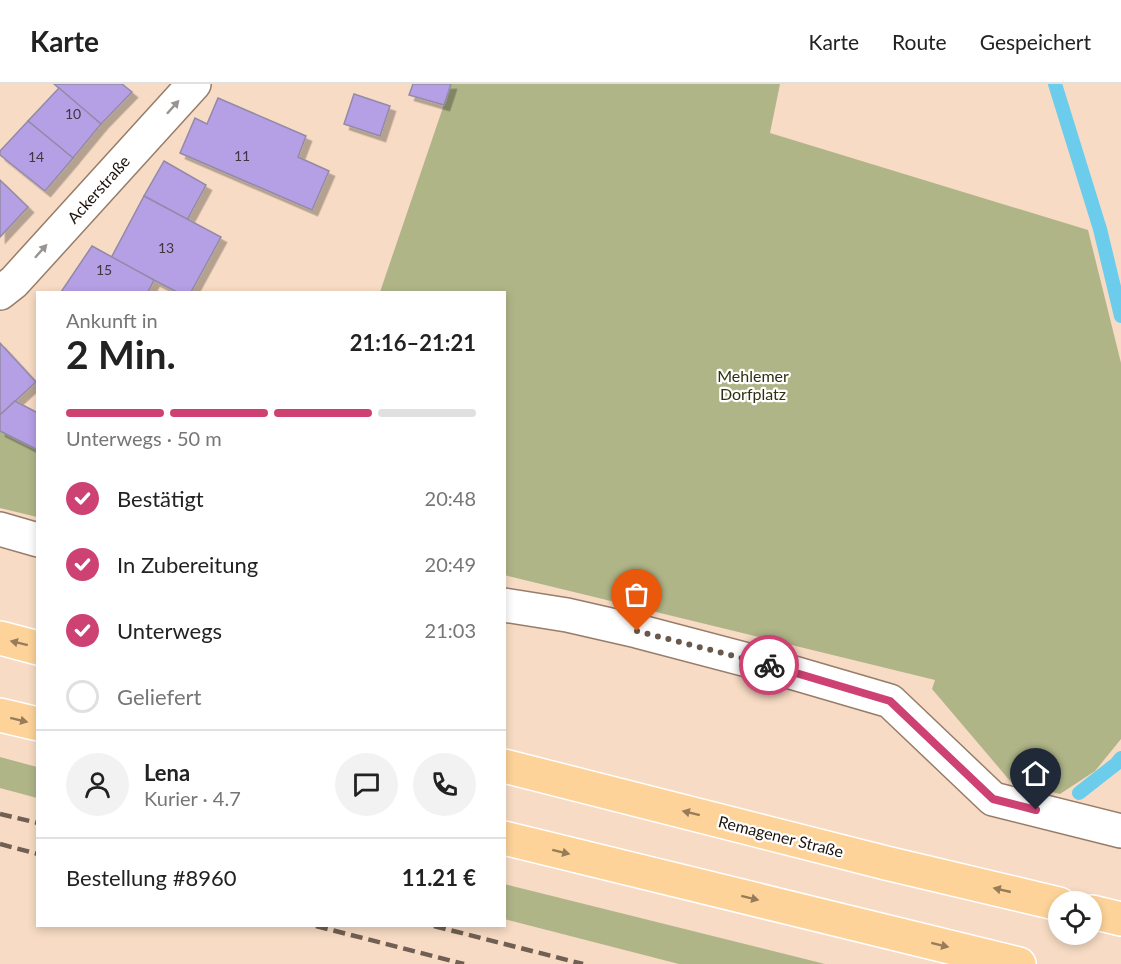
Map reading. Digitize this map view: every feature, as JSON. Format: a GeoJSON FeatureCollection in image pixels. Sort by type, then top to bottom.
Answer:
{"type":"FeatureCollection","features":[{"type":"Feature","properties":{"kind":"main road"},"geometry":{"type":"LineString","coordinates":[[0,638],[36,647]]}},
{"type":"Feature","properties":{"kind":"main road"},"geometry":{"type":"LineString","coordinates":[[0,715],[36,724]]}},
{"type":"Feature","properties":{"kind":"main road","name":"Remagener Straße"},"geometry":{"type":"LineString","coordinates":[[506,767],[886,863],[1048,901]]}},
{"type":"Feature","properties":{"kind":"main road"},"geometry":{"type":"LineString","coordinates":[[506,838],[1019,964]]}},
{"type":"Feature","properties":{"kind":"main road"},"geometry":{"type":"LineString","coordinates":[[1102,914],[1121,919]]}},
{"type":"Feature","properties":{"kind":"street","name":"Ackerstraße"},"geometry":{"type":"LineString","coordinates":[[0,292],[14,282],[194,84]]}},
{"type":"Feature","properties":{"kind":"street"},"geometry":{"type":"LineString","coordinates":[[0,529],[36,539]]}},
{"type":"Feature","properties":{"kind":"street"},"geometry":{"type":"LineString","coordinates":[[506,605],[567,615],[659,636],[890,701],[993,799],[1121,831]]}},
{"type":"Feature","properties":{"kind":"green space","name":"Mehlemer Dorfplatz"},"geometry":{"type":"Polygon","coordinates":[[[451,84],[780,84],[770,133],[1088,230],[1121,363],[1121,739],[1095,771],[1060,794],[1011,782],[932,689],[935,680],[506,575],[506,291],[380,291],[451,84]]]}},
{"type":"Feature","properties":{"kind":"green space"},"geometry":{"type":"Polygon","coordinates":[[[0,422],[36,444],[36,517],[0,508],[0,422]]]}},
{"type":"Feature","properties":{"kind":"green space"},"geometry":{"type":"Polygon","coordinates":[[[0,757],[36,767],[36,798],[0,788],[0,757]]]}},
{"type":"Feature","properties":{"kind":"green space"},"geometry":{"type":"Polygon","coordinates":[[[506,884],[825,964],[679,964],[506,920],[506,884]]]}},
{"type":"Feature","properties":{"kind":"building"},"geometry":{"type":"Polygon","coordinates":[[[54,84],[122,84],[132,92],[101,124],[54,84]]]}},
{"type":"Feature","properties":{"kind":"building"},"geometry":{"type":"Polygon","coordinates":[[[413,84],[451,84],[444,105],[409,95],[413,84]]]}},
{"type":"Feature","properties":{"kind":"building"},"geometry":{"type":"Polygon","coordinates":[[[59,88],[101,124],[73,158],[28,121],[59,88]]]}},
{"type":"Feature","properties":{"kind":"building"},"geometry":{"type":"Polygon","coordinates":[[[354,94],[390,106],[380,136],[344,124],[354,94]]]}},
{"type":"Feature","properties":{"kind":"building"},"geometry":{"type":"Polygon","coordinates":[[[218,98],[306,136],[298,157],[329,171],[312,210],[180,153],[195,118],[207,124],[218,98]]]}},
{"type":"Feature","properties":{"kind":"building"},"geometry":{"type":"Polygon","coordinates":[[[28,121],[73,158],[45,191],[0,155],[0,151],[28,121]]]}},
{"type":"Feature","properties":{"kind":"building"},"geometry":{"type":"Polygon","coordinates":[[[164,161],[206,185],[187,220],[144,196],[164,161]]]}},
{"type":"Feature","properties":{"kind":"building"},"geometry":{"type":"Polygon","coordinates":[[[0,180],[28,207],[0,237],[0,180]]]}},
{"type":"Feature","properties":{"kind":"building"},"geometry":{"type":"Polygon","coordinates":[[[144,196],[221,237],[192,291],[175,291],[111,258],[144,196]]]}},
{"type":"Feature","properties":{"kind":"building"},"geometry":{"type":"Polygon","coordinates":[[[92,246],[154,280],[148,291],[62,291],[92,246]]]}},
{"type":"Feature","properties":{"kind":"building"},"geometry":{"type":"Polygon","coordinates":[[[0,343],[36,382],[0,415],[0,343]]]}},
{"type":"Feature","properties":{"kind":"building"},"geometry":{"type":"Polygon","coordinates":[[[15,401],[36,412],[36,449],[0,431],[0,415],[15,401]]]}},
{"type":"Feature","properties":{"kind":"waterway"},"geometry":{"type":"LineString","coordinates":[[1055,84],[1100,229],[1121,316]]}},
{"type":"Feature","properties":{"kind":"waterway"},"geometry":{"type":"LineString","coordinates":[[1079,793],[1121,758]]}},
{"type":"Feature","properties":{"kind":"railway"},"geometry":{"type":"LineString","coordinates":[[0,814],[36,823]]}},
{"type":"Feature","properties":{"kind":"railway"},"geometry":{"type":"LineString","coordinates":[[0,844],[36,853]]}},
{"type":"Feature","properties":{"kind":"railway"},"geometry":{"type":"LineString","coordinates":[[320,927],[464,964]]}},
{"type":"Feature","properties":{"kind":"railway"},"geometry":{"type":"LineString","coordinates":[[438,927],[583,964]]}},
{"type":"Feature","properties":{"kind":"way so far"},"geometry":{"type":"LineString","coordinates":[[637,631],[769,665]]}},
{"type":"Feature","properties":{"kind":"route"},"geometry":{"type":"LineString","coordinates":[[769,665],[890,701],[993,799],[1036,810]]}}]}
